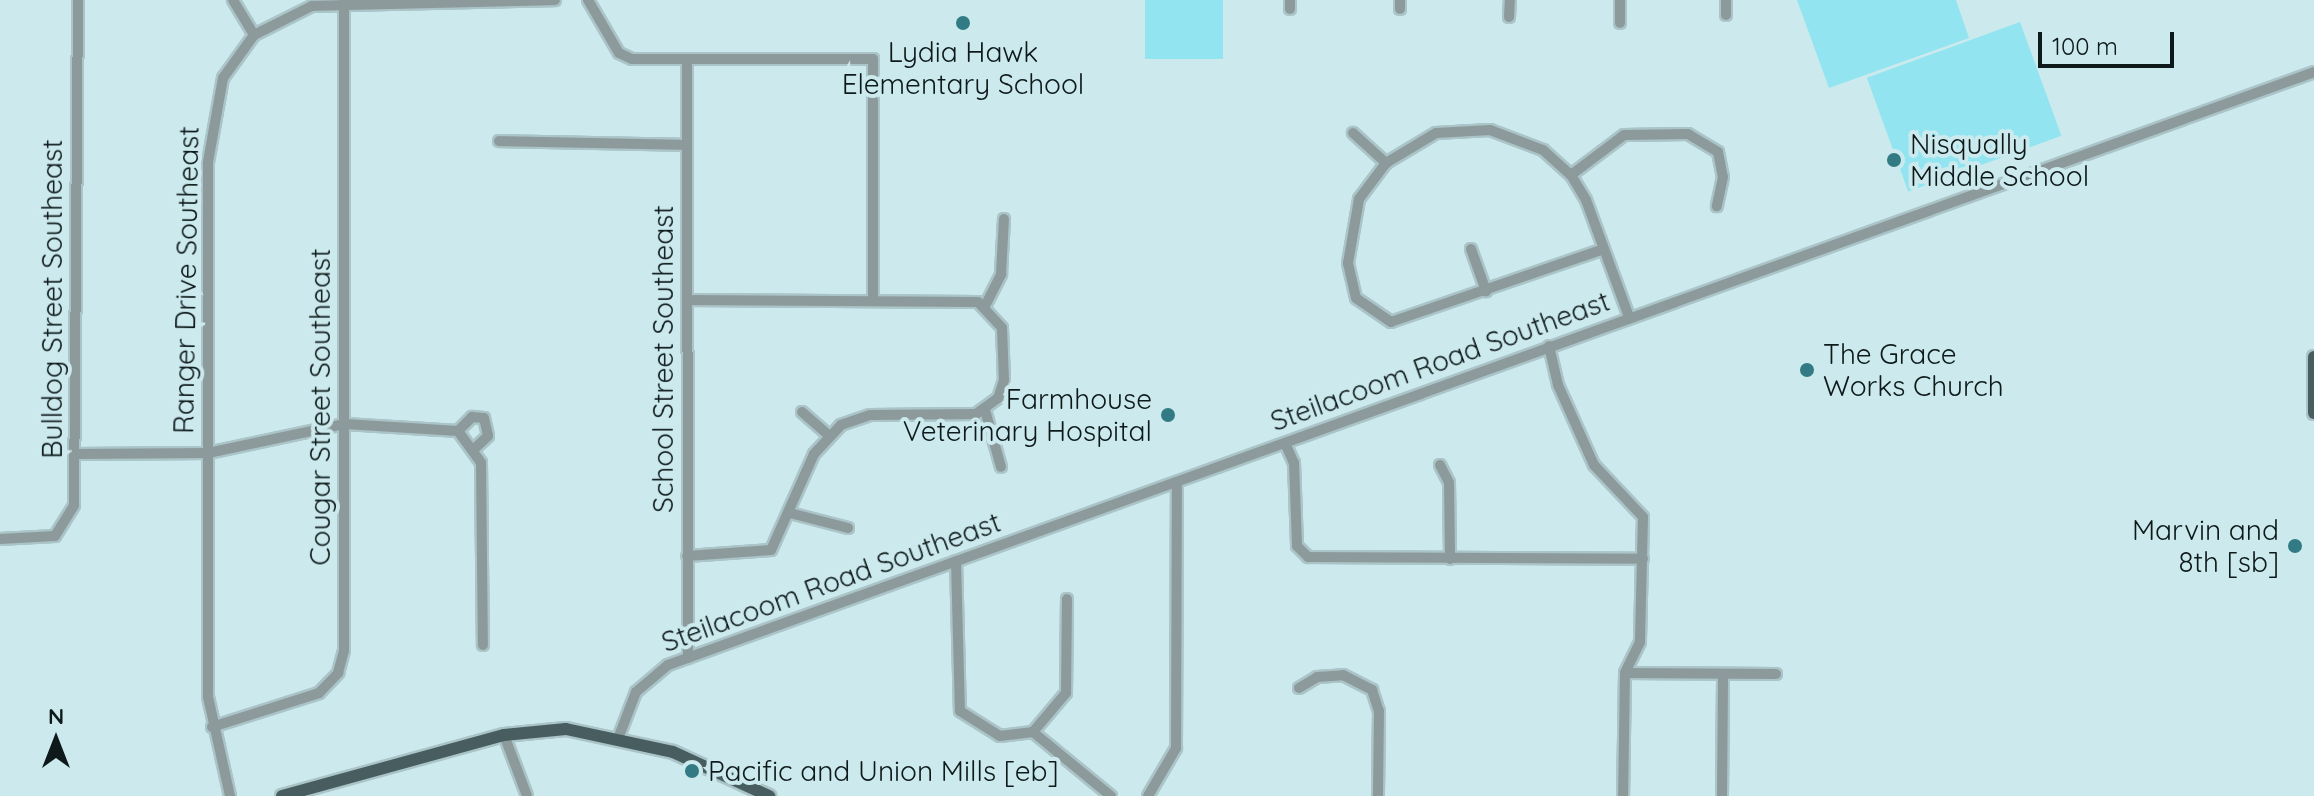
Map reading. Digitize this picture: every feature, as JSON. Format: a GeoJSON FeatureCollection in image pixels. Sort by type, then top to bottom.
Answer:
{"type":"FeatureCollection","features":[{"type":"Feature","properties":{"kind":"main road"},"geometry":{"type":"LineString","coordinates":[[2314,357],[2314,413]]}},
{"type":"Feature","properties":{"kind":"main road"},"geometry":{"type":"LineString","coordinates":[[282,796],[504,735],[566,729],[619,736],[695,760],[769,796]]}},
{"type":"Feature","properties":{"kind":"street","name":"Bulldog Street Southeast"},"geometry":{"type":"LineString","coordinates":[[0,539],[42,539],[65,528],[74,505],[78,0]]}},
{"type":"Feature","properties":{"kind":"street"},"geometry":{"type":"LineString","coordinates":[[233,0],[254,35]]}},
{"type":"Feature","properties":{"kind":"street","name":"Ranger Drive Southeast"},"geometry":{"type":"LineString","coordinates":[[230,796],[212,727],[208,453],[209,137],[223,78],[254,35],[301,9],[344,1],[555,0]]}},
{"type":"Feature","properties":{"kind":"street"},"geometry":{"type":"LineString","coordinates":[[588,0],[624,58],[873,59],[873,300]]}},
{"type":"Feature","properties":{"kind":"street"},"geometry":{"type":"LineString","coordinates":[[1509,17],[1510,0]]}},
{"type":"Feature","properties":{"kind":"street"},"geometry":{"type":"LineString","coordinates":[[1620,0],[1620,23]]}},
{"type":"Feature","properties":{"kind":"street"},"geometry":{"type":"LineString","coordinates":[[1726,0],[1726,15]]}},
{"type":"Feature","properties":{"kind":"street","name":"Cougar Street Southeast"},"geometry":{"type":"LineString","coordinates":[[212,727],[311,698],[338,673],[344,651],[344,1]]}},
{"type":"Feature","properties":{"kind":"street","name":"School Street Southeast"},"geometry":{"type":"LineString","coordinates":[[687,60],[688,658]]}},
{"type":"Feature","properties":{"kind":"street","name":"Steilacoom Road Southeast"},"geometry":{"type":"LineString","coordinates":[[619,736],[643,682],[688,658],[2314,72]]}},
{"type":"Feature","properties":{"kind":"street"},"geometry":{"type":"LineString","coordinates":[[1604,249],[1408,318],[1377,318],[1350,281],[1353,216],[1386,163],[1436,133],[1490,130],[1543,150],[1571,175],[1604,249],[1629,317]]}},
{"type":"Feature","properties":{"kind":"street"},"geometry":{"type":"LineString","coordinates":[[1353,133],[1386,163]]}},
{"type":"Feature","properties":{"kind":"street"},"geometry":{"type":"LineString","coordinates":[[1571,175],[1624,135],[1688,134],[1712,145],[1723,177],[1717,206]]}},
{"type":"Feature","properties":{"kind":"street"},"geometry":{"type":"LineString","coordinates":[[499,141],[687,145]]}},
{"type":"Feature","properties":{"kind":"street"},"geometry":{"type":"LineString","coordinates":[[985,306],[1001,274],[1004,219]]}},
{"type":"Feature","properties":{"kind":"street"},"geometry":{"type":"LineString","coordinates":[[1471,249],[1486,291]]}},
{"type":"Feature","properties":{"kind":"street"},"geometry":{"type":"LineString","coordinates":[[687,300],[873,300],[985,306],[1002,328],[1004,380],[985,410],[1001,467]]}},
{"type":"Feature","properties":{"kind":"street"},"geometry":{"type":"LineString","coordinates":[[1549,346],[1594,465],[1640,508],[1643,559],[1640,642],[1625,673],[1623,796]]}},
{"type":"Feature","properties":{"kind":"street"},"geometry":{"type":"LineString","coordinates":[[687,556],[764,553],[777,544],[828,435],[870,415],[985,410]]}},
{"type":"Feature","properties":{"kind":"street"},"geometry":{"type":"LineString","coordinates":[[802,412],[828,435]]}},
{"type":"Feature","properties":{"kind":"street"},"geometry":{"type":"LineString","coordinates":[[458,431],[472,417],[484,418],[488,436],[472,444]]}},
{"type":"Feature","properties":{"kind":"street"},"geometry":{"type":"LineString","coordinates":[[75,454],[208,453],[345,424],[458,431],[472,444],[482,486],[483,645]]}},
{"type":"Feature","properties":{"kind":"street"},"geometry":{"type":"LineString","coordinates":[[1285,443],[1294,463],[1301,553],[1450,559],[1643,559]]}},
{"type":"Feature","properties":{"kind":"street"},"geometry":{"type":"LineString","coordinates":[[1440,465],[1449,483],[1450,559]]}},
{"type":"Feature","properties":{"kind":"street"},"geometry":{"type":"LineString","coordinates":[[1148,796],[1176,748],[1177,482]]}},
{"type":"Feature","properties":{"kind":"street"},"geometry":{"type":"LineString","coordinates":[[790,513],[848,528]]}},
{"type":"Feature","properties":{"kind":"street"},"geometry":{"type":"LineString","coordinates":[[956,561],[960,711],[1000,736],[1033,732],[1066,693],[1067,599]]}},
{"type":"Feature","properties":{"kind":"street"},"geometry":{"type":"LineString","coordinates":[[1625,673],[1776,674]]}},
{"type":"Feature","properties":{"kind":"street"},"geometry":{"type":"LineString","coordinates":[[1299,688],[1317,677],[1343,675],[1372,690],[1379,711],[1378,796]]}},
{"type":"Feature","properties":{"kind":"street"},"geometry":{"type":"LineString","coordinates":[[1722,796],[1723,675]]}},
{"type":"Feature","properties":{"kind":"street"},"geometry":{"type":"LineString","coordinates":[[1033,732],[1111,796]]}},
{"type":"Feature","properties":{"kind":"street"},"geometry":{"type":"LineString","coordinates":[[504,735],[527,796]]}},
{"type":"Feature","properties":{"kind":"shaded area"},"geometry":{"type":"Polygon","coordinates":[[[1145,0],[1223,0],[1223,59],[1145,59],[1145,0]]]}},
{"type":"Feature","properties":{"kind":"shaded area"},"geometry":{"type":"Polygon","coordinates":[[[1797,0],[1956,0],[1969,38],[1829,88],[1797,0]]]}},
{"type":"Feature","properties":{"kind":"shaded area"},"geometry":{"type":"Polygon","coordinates":[[[2020,22],[2061,136],[1908,191],[1867,78],[2020,22]]]}},
{"type":"Feature","properties":{"kind":"place","name":"Lydia Hawk Elementary School"},"geometry":{"type":"Point","coordinates":[963,23]}},
{"type":"Feature","properties":{"kind":"place","name":"Nisqually Middle School"},"geometry":{"type":"Point","coordinates":[1894,160]}},
{"type":"Feature","properties":{"kind":"place","name":"The Grace Works Church"},"geometry":{"type":"Point","coordinates":[1807,370]}},
{"type":"Feature","properties":{"kind":"place","name":"Farmhouse Veterinary Hospital"},"geometry":{"type":"Point","coordinates":[1168,415]}},
{"type":"Feature","properties":{"kind":"place","name":"Marvin and 8th [sb]"},"geometry":{"type":"Point","coordinates":[2295,546]}},
{"type":"Feature","properties":{"kind":"place","name":"Pacific and Union Mills [eb]"},"geometry":{"type":"Point","coordinates":[692,771]}}]}
